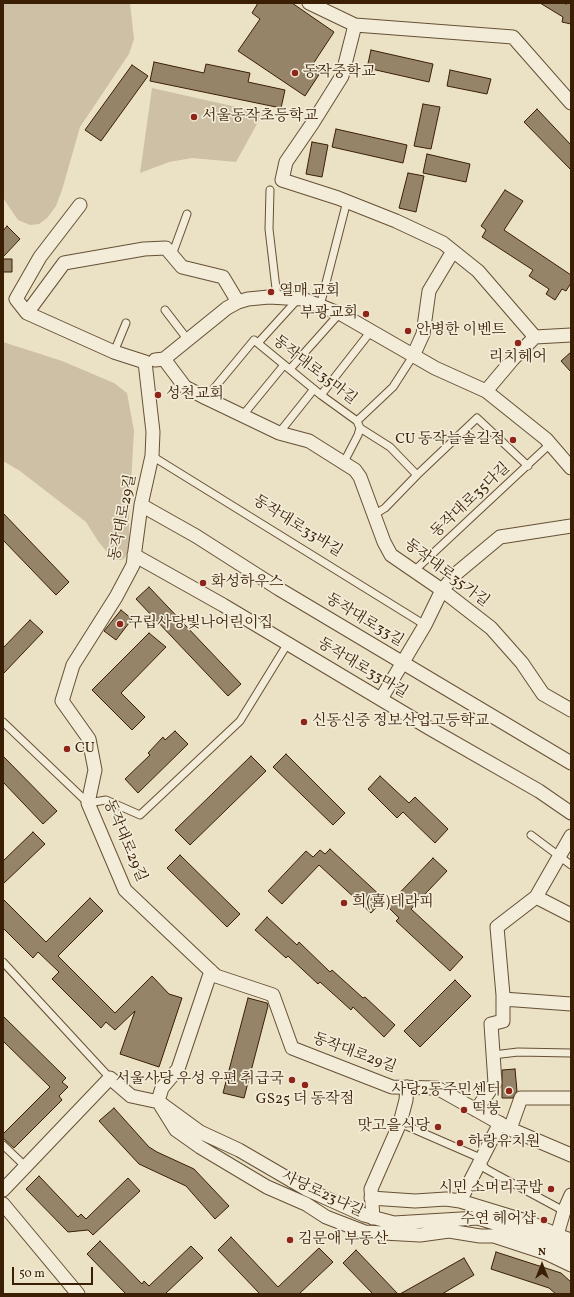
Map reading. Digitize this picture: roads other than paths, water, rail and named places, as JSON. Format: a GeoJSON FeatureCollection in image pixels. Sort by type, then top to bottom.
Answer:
{"type":"FeatureCollection","features":[{"type":"Feature","properties":{"kind":"street"},"geometry":{"type":"LineString","coordinates":[[309,3],[356,25],[513,37],[571,103]]}},
{"type":"Feature","properties":{"kind":"street"},"geometry":{"type":"LineString","coordinates":[[356,25],[342,76],[286,162],[282,180],[347,201],[396,221],[443,243],[478,271],[535,337]]}},
{"type":"Feature","properties":{"kind":"street"},"geometry":{"type":"LineString","coordinates":[[80,205],[40,257],[16,299],[27,313],[114,352],[145,362],[164,359],[227,308],[238,302],[248,299],[269,297],[303,299],[339,314],[435,368],[486,392],[546,439],[571,468]]}},
{"type":"Feature","properties":{"kind":"street"},"geometry":{"type":"LineString","coordinates":[[27,313],[64,263],[144,249],[166,248],[182,267],[223,276],[238,302]]}},
{"type":"Feature","properties":{"kind":"street"},"geometry":{"type":"LineString","coordinates":[[413,356],[423,334],[429,291],[453,252]]}},
{"type":"Feature","properties":{"kind":"street"},"geometry":{"type":"LineString","coordinates":[[486,392],[513,359],[535,337],[571,335]]}},
{"type":"Feature","properties":{"kind":"street","name":"동작대로35가길"},"geometry":{"type":"LineString","coordinates":[[164,359],[185,387],[279,433],[309,441],[355,470],[360,477],[375,514],[384,542],[391,555],[442,590],[491,628],[522,663],[543,694],[571,710]]}},
{"type":"Feature","properties":{"kind":"street","name":"동작대로29길"},"geometry":{"type":"LineString","coordinates":[[145,362],[153,432],[152,456],[141,505],[133,565],[116,597],[74,665],[62,701],[89,739],[95,770],[88,803],[125,890],[216,976],[273,995],[292,1048],[392,1087],[437,1088],[505,1126],[571,1156]]}},
{"type":"Feature","properties":{"kind":"street","name":"동작대로33길"},"geometry":{"type":"LineString","coordinates":[[141,505],[196,536],[279,589],[571,763]]}},
{"type":"Feature","properties":{"kind":"street"},"geometry":{"type":"LineString","coordinates":[[381,699],[425,625],[442,590],[458,572],[500,537],[571,526]]}},
{"type":"Feature","properties":{"kind":"street","name":"동작대로33마길"},"geometry":{"type":"LineString","coordinates":[[134,555],[223,604],[381,699],[539,791],[571,813]]}},
{"type":"Feature","properties":{"kind":"street"},"geometry":{"type":"LineString","coordinates":[[476,1110],[495,1083],[492,1024],[503,1021],[503,999],[497,927],[536,897],[571,836]]}},
{"type":"Feature","properties":{"kind":"street"},"geometry":{"type":"LineString","coordinates":[[536,897],[571,915]]}},
{"type":"Feature","properties":{"kind":"street"},"geometry":{"type":"LineString","coordinates":[[158,1101],[162,1088],[178,1069],[211,970]]}},
{"type":"Feature","properties":{"kind":"street"},"geometry":{"type":"LineString","coordinates":[[503,999],[571,1004]]}},
{"type":"Feature","properties":{"kind":"street"},"geometry":{"type":"LineString","coordinates":[[3,1190],[110,1078]]}},
{"type":"Feature","properties":{"kind":"street","name":"사당로23나길"},"geometry":{"type":"LineString","coordinates":[[110,1078],[132,1096],[158,1101],[200,1132],[239,1150],[306,1189],[334,1203],[373,1218],[394,1223],[449,1232],[480,1236],[494,1236],[546,1253],[571,1265]]}},
{"type":"Feature","properties":{"kind":"street","name":"동작대로29길"},"geometry":{"type":"LineString","coordinates":[[373,1218],[371,1189],[400,1123],[406,1100],[407,1087]]}},
{"type":"Feature","properties":{"kind":"street"},"geometry":{"type":"LineString","coordinates":[[460,1201],[480,1162],[505,1126],[521,1098],[571,1098]]}},
{"type":"Feature","properties":{"kind":"street","name":"사당로23나길"},"geometry":{"type":"LineString","coordinates":[[158,1101],[176,1130],[200,1147],[267,1187],[306,1204],[326,1216],[365,1232],[420,1228],[478,1218],[501,1225],[571,1252]]}},
{"type":"Feature","properties":{"kind":"street"},"geometry":{"type":"LineString","coordinates":[[557,1235],[564,1211],[571,1195]]}},
{"type":"Feature","properties":{"kind":"street"},"geometry":{"type":"LineString","coordinates":[[371,1198],[415,1201],[446,1199],[460,1201],[528,1222],[571,1240]]}},
{"type":"Feature","properties":{"kind":"street"},"geometry":{"type":"LineString","coordinates":[[3,1204],[78,1294]]}},
{"type":"Feature","properties":{"kind":"lane"},"geometry":{"type":"LineString","coordinates":[[270,190],[269,229],[277,297]]}},
{"type":"Feature","properties":{"kind":"lane"},"geometry":{"type":"LineString","coordinates":[[320,306],[347,201]]}},
{"type":"Feature","properties":{"kind":"lane"},"geometry":{"type":"LineString","coordinates":[[172,255],[187,214]]}},
{"type":"Feature","properties":{"kind":"lane"},"geometry":{"type":"LineString","coordinates":[[206,398],[256,342],[298,299]]}},
{"type":"Feature","properties":{"kind":"lane"},"geometry":{"type":"LineString","coordinates":[[165,310],[188,340]]}},
{"type":"Feature","properties":{"kind":"lane"},"geometry":{"type":"LineString","coordinates":[[243,415],[339,314]]}},
{"type":"Feature","properties":{"kind":"lane"},"geometry":{"type":"LineString","coordinates":[[114,352],[126,323]]}},
{"type":"Feature","properties":{"kind":"lane"},"geometry":{"type":"LineString","coordinates":[[322,395],[371,331]]}},
{"type":"Feature","properties":{"kind":"lane","name":"동작대로35마길"},"geometry":{"type":"LineString","coordinates":[[256,342],[359,424]]}},
{"type":"Feature","properties":{"kind":"lane"},"geometry":{"type":"LineString","coordinates":[[344,462],[358,435],[359,424],[393,387],[413,356]]}},
{"type":"Feature","properties":{"kind":"lane"},"geometry":{"type":"LineString","coordinates":[[279,433],[314,389]]}},
{"type":"Feature","properties":{"kind":"lane","name":"동작대로35다길"},"geometry":{"type":"LineString","coordinates":[[375,514],[385,508],[417,475],[477,418],[528,466]]}},
{"type":"Feature","properties":{"kind":"lane"},"geometry":{"type":"LineString","coordinates":[[359,424],[390,447],[417,475]]}},
{"type":"Feature","properties":{"kind":"lane","name":"동작대로35다길"},"geometry":{"type":"LineString","coordinates":[[414,571],[550,444]]}},
{"type":"Feature","properties":{"kind":"lane","name":"동작대로33바길"},"geometry":{"type":"LineString","coordinates":[[152,456],[425,625]]}},
{"type":"Feature","properties":{"kind":"lane"},"geometry":{"type":"LineString","coordinates":[[3,722],[88,803],[106,800],[140,815],[240,721],[288,643]]}},
{"type":"Feature","properties":{"kind":"lane"},"geometry":{"type":"LineString","coordinates":[[530,835],[571,865]]}},
{"type":"Feature","properties":{"kind":"lane"},"geometry":{"type":"LineString","coordinates":[[3,962],[110,1078]]}},
{"type":"Feature","properties":{"kind":"lane"},"geometry":{"type":"LineString","coordinates":[[493,1055],[518,1052],[571,1053]]}},
{"type":"Feature","properties":{"kind":"lane"},"geometry":{"type":"LineString","coordinates":[[400,1123],[478,1157],[486,1169],[564,1211]]}},
{"type":"Feature","properties":{"kind":"lane"},"geometry":{"type":"LineString","coordinates":[[3,1144],[25,1166]]}},
{"type":"Feature","properties":{"kind":"place","name":"동작중학교"},"geometry":{"type":"Point","coordinates":[295,73]}},
{"type":"Feature","properties":{"kind":"place","name":"서울동작초등학교"},"geometry":{"type":"Point","coordinates":[194,117]}},
{"type":"Feature","properties":{"kind":"place","name":"열매 교회"},"geometry":{"type":"Point","coordinates":[271,292]}},
{"type":"Feature","properties":{"kind":"place","name":"부광교회"},"geometry":{"type":"Point","coordinates":[366,314]}},
{"type":"Feature","properties":{"kind":"place","name":"안병한 이벤트"},"geometry":{"type":"Point","coordinates":[408,331]}},
{"type":"Feature","properties":{"kind":"place","name":"리치헤어"},"geometry":{"type":"Point","coordinates":[518,343]}},
{"type":"Feature","properties":{"kind":"place","name":"성천교회"},"geometry":{"type":"Point","coordinates":[158,395]}},
{"type":"Feature","properties":{"kind":"place","name":"CU 동작늘솔길점"},"geometry":{"type":"Point","coordinates":[513,440]}},
{"type":"Feature","properties":{"kind":"place","name":"화성하우스"},"geometry":{"type":"Point","coordinates":[203,583]}},
{"type":"Feature","properties":{"kind":"place","name":"구립사당빛나어린이집"},"geometry":{"type":"Point","coordinates":[120,624]}},
{"type":"Feature","properties":{"kind":"place","name":"신동신중 정보산업고등학교"},"geometry":{"type":"Point","coordinates":[304,722]}},
{"type":"Feature","properties":{"kind":"place","name":"CU"},"geometry":{"type":"Point","coordinates":[67,749]}},
{"type":"Feature","properties":{"kind":"place","name":"희(喜)테라피"},"geometry":{"type":"Point","coordinates":[344,903]}},
{"type":"Feature","properties":{"kind":"place","name":"서울사당 우성 우편 취급국"},"geometry":{"type":"Point","coordinates":[292,1080]}},
{"type":"Feature","properties":{"kind":"place","name":"GS25 더 동작점"},"geometry":{"type":"Point","coordinates":[305,1085]}},
{"type":"Feature","properties":{"kind":"place","name":"사당2동주민센터"},"geometry":{"type":"Point","coordinates":[509,1091]}},
{"type":"Feature","properties":{"kind":"place","name":"떡붕"},"geometry":{"type":"Point","coordinates":[464,1110]}},
{"type":"Feature","properties":{"kind":"place","name":"맛고을식당"},"geometry":{"type":"Point","coordinates":[438,1127]}},
{"type":"Feature","properties":{"kind":"place","name":"하랑유치원"},"geometry":{"type":"Point","coordinates":[460,1143]}},
{"type":"Feature","properties":{"kind":"place","name":"시민 소머리국밥"},"geometry":{"type":"Point","coordinates":[551,1189]}},
{"type":"Feature","properties":{"kind":"place","name":"수연 헤어샵"},"geometry":{"type":"Point","coordinates":[544,1220]}},
{"type":"Feature","properties":{"kind":"place","name":"김문애 부동산"},"geometry":{"type":"Point","coordinates":[290,1240]}}]}
